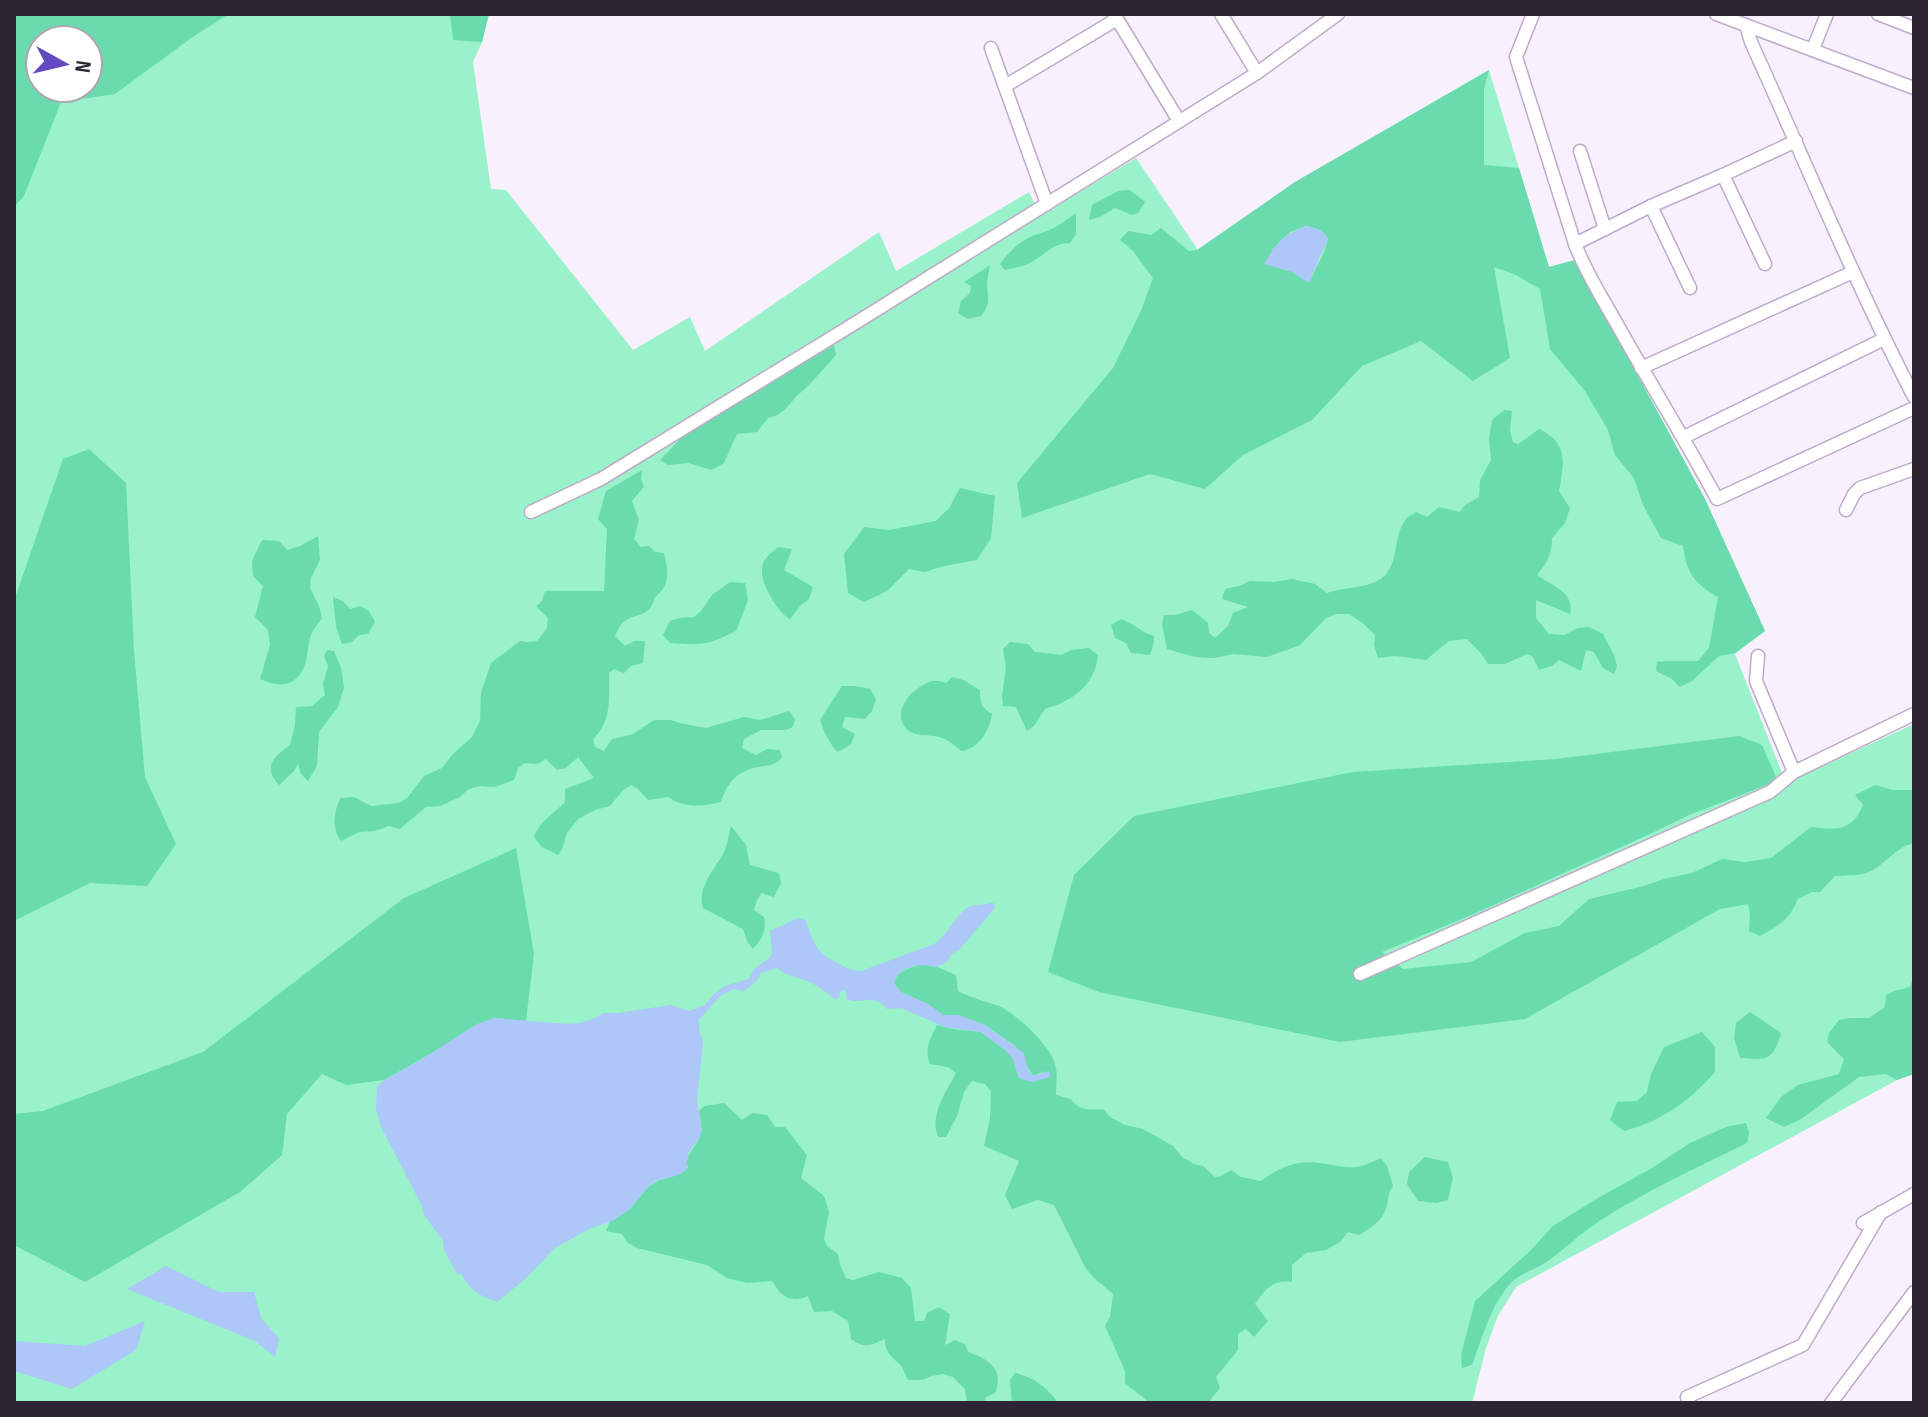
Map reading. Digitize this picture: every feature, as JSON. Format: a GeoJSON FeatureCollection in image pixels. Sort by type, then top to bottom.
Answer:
{"type":"FeatureCollection","features":[{"type":"Feature","properties":{"kind":"street"},"geometry":{"type":"LineString","coordinates":[[1221,14],[1257,73]]}},
{"type":"Feature","properties":{"kind":"street"},"geometry":{"type":"LineString","coordinates":[[531,512],[601,479],[1047,204],[1257,73],[1338,14]]}},
{"type":"Feature","properties":{"kind":"street"},"geometry":{"type":"LineString","coordinates":[[1533,14],[1516,57],[1575,244],[1641,368],[1684,437],[1717,499],[1914,408]]}},
{"type":"Feature","properties":{"kind":"street"},"geometry":{"type":"LineString","coordinates":[[1716,14],[1914,88]]}},
{"type":"Feature","properties":{"kind":"street"},"geometry":{"type":"LineString","coordinates":[[1813,49],[1827,14]]}},
{"type":"Feature","properties":{"kind":"street"},"geometry":{"type":"LineString","coordinates":[[1878,14],[1914,28]]}},
{"type":"Feature","properties":{"kind":"street"},"geometry":{"type":"LineString","coordinates":[[1005,86],[1116,17],[1179,121]]}},
{"type":"Feature","properties":{"kind":"street"},"geometry":{"type":"LineString","coordinates":[[1746,25],[1853,272],[1914,397]]}},
{"type":"Feature","properties":{"kind":"street"},"geometry":{"type":"LineString","coordinates":[[991,48],[1047,204]]}},
{"type":"Feature","properties":{"kind":"street"},"geometry":{"type":"LineString","coordinates":[[1575,244],[1796,141]]}},
{"type":"Feature","properties":{"kind":"street"},"geometry":{"type":"LineString","coordinates":[[1580,151],[1605,229]]}},
{"type":"Feature","properties":{"kind":"street"},"geometry":{"type":"LineString","coordinates":[[1723,175],[1765,264]]}},
{"type":"Feature","properties":{"kind":"street"},"geometry":{"type":"LineString","coordinates":[[1651,206],[1690,288]]}},
{"type":"Feature","properties":{"kind":"street"},"geometry":{"type":"LineString","coordinates":[[1641,368],[1853,272]]}},
{"type":"Feature","properties":{"kind":"street"},"geometry":{"type":"LineString","coordinates":[[1684,437],[1884,339]]}},
{"type":"Feature","properties":{"kind":"street"},"geometry":{"type":"LineString","coordinates":[[1846,510],[1860,488],[1914,469]]}},
{"type":"Feature","properties":{"kind":"street"},"geometry":{"type":"LineString","coordinates":[[1758,656],[1756,681],[1794,772]]}},
{"type":"Feature","properties":{"kind":"street"},"geometry":{"type":"LineString","coordinates":[[1360,974],[1770,792],[1794,772],[1914,714]]}},
{"type":"Feature","properties":{"kind":"street"},"geometry":{"type":"LineString","coordinates":[[1863,1223],[1914,1194]]}},
{"type":"Feature","properties":{"kind":"street"},"geometry":{"type":"LineString","coordinates":[[1689,1403],[1687,1397],[1803,1345],[1881,1212]]}},
{"type":"Feature","properties":{"kind":"street"},"geometry":{"type":"LineString","coordinates":[[1831,1403],[1914,1292]]}},
{"type":"Feature","properties":{"kind":"green space"},"geometry":{"type":"Polygon","coordinates":[[[14,14],[489,14],[473,62],[491,189],[506,190],[633,350],[690,317],[705,351],[879,232],[896,271],[1029,192],[1040,216],[1136,158],[1198,250],[1295,182],[1489,70],[1549,267],[1575,260],[1705,499],[1765,631],[1735,654],[1786,783],[1914,724],[1914,1074],[1897,1080],[1516,1287],[1498,1316],[1472,1403],[14,1403],[14,14]]]}},
{"type":"Feature","properties":{"kind":"green space"},"geometry":{"type":"Polygon","coordinates":[[[14,14],[229,14],[115,94],[104,96],[104,24],[24,24],[24,104],[60,104],[24,196],[14,207],[14,14]]]}},
{"type":"Feature","properties":{"kind":"green space"},"geometry":{"type":"Polygon","coordinates":[[[450,14],[489,14],[482,42],[453,40],[450,14]]]}},
{"type":"Feature","properties":{"kind":"green space"},"geometry":{"type":"Polygon","coordinates":[[[1489,70],[1484,89],[1484,165],[1519,168],[1549,267],[1575,260],[1705,499],[1765,631],[1735,653],[1719,656],[1692,681],[1680,687],[1656,671],[1657,662],[1698,661],[1709,648],[1718,597],[1693,577],[1683,546],[1661,538],[1643,505],[1634,478],[1615,455],[1608,430],[1585,391],[1550,349],[1540,289],[1494,267],[1510,358],[1473,381],[1421,341],[1362,366],[1312,420],[1243,455],[1205,489],[1150,474],[1022,518],[1017,483],[1113,368],[1141,311],[1153,278],[1133,251],[1120,240],[1128,231],[1151,235],[1161,228],[1189,251],[1197,250],[1295,182],[1489,70]],[[1306,226],[1290,232],[1272,250],[1292,272],[1309,283],[1328,239],[1316,228],[1306,226]]]}},
{"type":"Feature","properties":{"kind":"green space"},"geometry":{"type":"Polygon","coordinates":[[[1130,190],[1145,202],[1138,213],[1132,215],[1115,208],[1089,220],[1092,205],[1118,191],[1130,190]]]}},
{"type":"Feature","properties":{"kind":"green space"},"geometry":{"type":"Polygon","coordinates":[[[1076,213],[1076,234],[1070,243],[1054,247],[1022,266],[1005,270],[1000,264],[1020,243],[1054,228],[1076,213]]]}},
{"type":"Feature","properties":{"kind":"green space"},"geometry":{"type":"Polygon","coordinates":[[[990,265],[986,308],[981,316],[968,319],[958,313],[961,301],[970,293],[971,286],[964,282],[990,265]]]}},
{"type":"Feature","properties":{"kind":"green space"},"geometry":{"type":"Polygon","coordinates":[[[834,345],[836,355],[782,412],[768,418],[757,432],[737,434],[724,463],[712,470],[688,463],[668,465],[660,460],[681,438],[834,345]]]}},
{"type":"Feature","properties":{"kind":"green space"},"geometry":{"type":"Polygon","coordinates":[[[1504,410],[1512,411],[1510,430],[1513,442],[1518,444],[1539,429],[1555,441],[1562,455],[1559,491],[1570,508],[1565,523],[1552,538],[1548,558],[1537,575],[1566,595],[1571,606],[1570,614],[1536,600],[1536,618],[1549,634],[1564,635],[1578,628],[1589,627],[1603,634],[1614,655],[1617,666],[1614,674],[1603,668],[1594,652],[1586,650],[1581,671],[1559,660],[1539,670],[1533,657],[1527,654],[1505,664],[1488,664],[1467,639],[1449,641],[1426,660],[1395,656],[1378,658],[1375,635],[1349,614],[1326,618],[1300,645],[1267,657],[1233,654],[1215,658],[1195,657],[1167,649],[1162,624],[1164,615],[1192,610],[1208,623],[1209,633],[1215,638],[1228,626],[1233,613],[1248,607],[1222,599],[1225,589],[1250,581],[1292,579],[1315,584],[1327,593],[1365,585],[1385,576],[1393,562],[1401,527],[1408,517],[1416,512],[1427,517],[1439,507],[1460,512],[1479,497],[1480,480],[1491,460],[1489,439],[1492,420],[1504,410]]]}},
{"type":"Feature","properties":{"kind":"green space"},"geometry":{"type":"Polygon","coordinates":[[[89,449],[126,483],[134,651],[145,777],[176,844],[147,886],[90,883],[14,921],[14,601],[63,459],[89,449]]]}},
{"type":"Feature","properties":{"kind":"green space"},"geometry":{"type":"Polygon","coordinates":[[[642,470],[644,487],[632,501],[639,520],[634,539],[641,547],[649,546],[655,552],[664,553],[667,577],[664,588],[649,609],[627,619],[615,635],[625,646],[634,641],[645,641],[643,663],[631,666],[624,673],[614,669],[609,673],[608,709],[604,725],[593,739],[595,747],[604,751],[612,739],[633,734],[654,720],[670,720],[706,728],[744,717],[760,720],[789,711],[795,719],[793,727],[761,730],[744,739],[742,748],[756,755],[767,749],[780,750],[782,758],[774,764],[739,775],[726,789],[721,802],[714,804],[687,805],[668,797],[648,800],[631,785],[610,806],[578,819],[567,833],[558,855],[542,847],[534,837],[543,822],[565,802],[565,789],[594,778],[578,757],[566,768],[557,770],[546,759],[538,764],[525,763],[518,768],[514,780],[495,787],[469,789],[440,806],[426,807],[400,829],[389,826],[359,832],[341,841],[334,820],[340,798],[354,797],[371,806],[399,803],[408,797],[424,776],[442,768],[472,737],[480,721],[481,693],[491,663],[520,641],[537,641],[547,628],[548,618],[536,606],[542,601],[545,591],[604,591],[607,529],[598,519],[606,491],[642,470]]]}},
{"type":"Feature","properties":{"kind":"green space"},"geometry":{"type":"Polygon","coordinates":[[[960,488],[995,496],[991,538],[977,560],[924,572],[909,569],[887,591],[864,602],[848,593],[844,554],[864,527],[889,530],[936,521],[949,508],[960,488]]]}},
{"type":"Feature","properties":{"kind":"green space"},"geometry":{"type":"Polygon","coordinates":[[[318,536],[320,560],[311,578],[310,588],[322,618],[311,635],[306,661],[299,676],[289,683],[268,682],[260,679],[270,645],[268,630],[255,617],[263,586],[253,576],[252,561],[262,540],[279,541],[287,550],[318,536]]]}},
{"type":"Feature","properties":{"kind":"green space"},"geometry":{"type":"Polygon","coordinates":[[[778,547],[792,549],[784,570],[813,587],[809,599],[790,619],[771,597],[762,574],[764,561],[778,547]]]}},
{"type":"Feature","properties":{"kind":"green space"},"geometry":{"type":"Polygon","coordinates":[[[730,582],[745,583],[748,600],[736,631],[704,643],[670,643],[663,635],[670,621],[694,617],[712,595],[730,582]]]}},
{"type":"Feature","properties":{"kind":"green space"},"geometry":{"type":"Polygon","coordinates":[[[333,597],[343,601],[350,609],[360,606],[369,611],[375,622],[368,634],[342,644],[336,627],[333,597]]]}},
{"type":"Feature","properties":{"kind":"green space"},"geometry":{"type":"Polygon","coordinates":[[[1121,619],[1154,636],[1150,655],[1131,653],[1126,643],[1115,638],[1111,625],[1121,619]]]}},
{"type":"Feature","properties":{"kind":"green space"},"geometry":{"type":"Polygon","coordinates":[[[1010,642],[1028,644],[1035,652],[1062,655],[1071,650],[1089,648],[1098,655],[1087,684],[1073,697],[1045,709],[1027,731],[1016,707],[1003,706],[1006,667],[1003,649],[1010,642]]]}},
{"type":"Feature","properties":{"kind":"green space"},"geometry":{"type":"Polygon","coordinates":[[[327,650],[334,651],[341,668],[344,687],[338,707],[319,732],[317,766],[308,781],[301,774],[298,764],[279,785],[271,773],[272,763],[290,745],[296,707],[312,706],[325,695],[323,684],[328,666],[324,656],[327,650]]]}},
{"type":"Feature","properties":{"kind":"green space"},"geometry":{"type":"Polygon","coordinates":[[[952,677],[980,690],[982,704],[992,714],[982,738],[973,747],[961,751],[942,738],[912,733],[904,726],[901,715],[912,693],[927,683],[946,683],[952,677]]]}},
{"type":"Feature","properties":{"kind":"green space"},"geometry":{"type":"Polygon","coordinates":[[[842,686],[870,689],[876,699],[865,719],[845,717],[842,727],[855,734],[851,744],[838,752],[820,720],[842,686]]]}},
{"type":"Feature","properties":{"kind":"green space"},"geometry":{"type":"Polygon","coordinates":[[[1739,736],[1762,745],[1777,779],[1382,952],[1403,969],[1471,962],[1525,933],[1559,926],[1589,899],[1692,873],[1722,859],[1745,862],[1771,858],[1811,827],[1848,825],[1863,805],[1855,795],[1875,785],[1893,790],[1912,790],[1914,787],[1914,843],[1869,872],[1835,876],[1820,892],[1812,892],[1798,899],[1783,921],[1760,936],[1749,931],[1748,904],[1720,909],[1525,1019],[1340,1042],[1099,992],[1048,972],[1074,875],[1134,816],[1353,772],[1556,759],[1739,736]]]}},
{"type":"Feature","properties":{"kind":"green space"},"geometry":{"type":"Polygon","coordinates":[[[731,826],[746,845],[750,865],[779,873],[781,883],[774,897],[762,893],[757,900],[754,910],[764,917],[765,926],[753,949],[743,929],[703,908],[702,894],[706,881],[722,856],[731,826]]]}},
{"type":"Feature","properties":{"kind":"green space"},"geometry":{"type":"Polygon","coordinates":[[[516,848],[534,954],[526,1021],[494,1018],[384,1080],[346,1085],[322,1074],[287,1114],[282,1155],[240,1192],[85,1282],[14,1245],[14,1114],[43,1111],[203,1052],[404,898],[516,848]]]}},
{"type":"Feature","properties":{"kind":"green space"},"geometry":{"type":"Polygon","coordinates":[[[920,964],[956,975],[958,991],[999,1006],[1032,1031],[1047,1048],[1055,1064],[1056,1095],[1071,1099],[1085,1109],[1103,1109],[1125,1125],[1143,1129],[1173,1146],[1182,1157],[1203,1166],[1215,1177],[1231,1170],[1241,1177],[1261,1181],[1284,1167],[1299,1163],[1353,1167],[1381,1158],[1393,1186],[1383,1215],[1359,1235],[1348,1232],[1340,1242],[1326,1250],[1306,1253],[1292,1265],[1292,1282],[1279,1282],[1266,1290],[1255,1304],[1268,1321],[1254,1337],[1246,1329],[1238,1334],[1238,1350],[1216,1377],[1220,1388],[1208,1403],[1150,1403],[1125,1383],[1125,1371],[1105,1326],[1110,1317],[1113,1294],[1085,1267],[1054,1205],[1038,1200],[1012,1209],[1005,1195],[1019,1161],[984,1146],[990,1118],[991,1091],[985,1084],[972,1081],[964,1092],[957,1116],[946,1137],[938,1137],[937,1112],[956,1073],[948,1067],[930,1064],[928,1059],[930,1039],[937,1025],[981,1032],[1013,1059],[1019,1078],[1033,1082],[1045,1071],[1033,1076],[1015,1046],[985,1025],[958,1015],[943,1015],[928,1004],[901,992],[894,984],[898,975],[920,964]]]}},
{"type":"Feature","properties":{"kind":"green space"},"geometry":{"type":"Polygon","coordinates":[[[1914,976],[1914,1074],[1897,1080],[1886,1074],[1859,1077],[1801,1119],[1784,1127],[1766,1118],[1781,1097],[1798,1085],[1839,1074],[1844,1059],[1827,1042],[1829,1033],[1839,1020],[1869,1018],[1885,1007],[1886,995],[1910,987],[1914,976]]]}},
{"type":"Feature","properties":{"kind":"green space"},"geometry":{"type":"Polygon","coordinates":[[[1750,1012],[1781,1033],[1768,1057],[1740,1058],[1734,1038],[1736,1023],[1750,1012]]]}},
{"type":"Feature","properties":{"kind":"green space"},"geometry":{"type":"Polygon","coordinates":[[[1702,1032],[1715,1047],[1715,1072],[1696,1092],[1663,1116],[1638,1127],[1624,1131],[1610,1120],[1617,1102],[1637,1101],[1647,1092],[1651,1074],[1664,1047],[1702,1032]]]}},
{"type":"Feature","properties":{"kind":"green space"},"geometry":{"type":"Polygon","coordinates":[[[724,1103],[742,1120],[753,1113],[767,1115],[775,1127],[785,1127],[807,1155],[801,1178],[824,1196],[829,1212],[824,1239],[827,1246],[838,1254],[846,1278],[853,1280],[879,1272],[902,1278],[911,1288],[915,1321],[924,1321],[927,1313],[939,1307],[950,1314],[945,1345],[955,1340],[965,1344],[968,1352],[988,1362],[996,1371],[998,1385],[995,1393],[986,1397],[984,1403],[967,1403],[965,1389],[953,1377],[943,1374],[908,1380],[902,1367],[888,1352],[885,1339],[867,1345],[856,1342],[851,1339],[848,1321],[832,1311],[814,1312],[808,1296],[789,1298],[772,1281],[747,1283],[727,1278],[707,1265],[637,1248],[627,1242],[622,1234],[606,1231],[610,1222],[629,1210],[648,1187],[686,1164],[701,1132],[699,1111],[704,1106],[724,1103]]]}},
{"type":"Feature","properties":{"kind":"green space"},"geometry":{"type":"Polygon","coordinates":[[[1746,1123],[1749,1133],[1747,1143],[1619,1209],[1548,1261],[1515,1280],[1504,1291],[1493,1311],[1472,1365],[1462,1368],[1461,1355],[1475,1301],[1553,1226],[1690,1143],[1726,1127],[1746,1123]]]}},
{"type":"Feature","properties":{"kind":"green space"},"geometry":{"type":"Polygon","coordinates":[[[1425,1157],[1448,1162],[1453,1178],[1448,1200],[1437,1203],[1418,1201],[1407,1184],[1409,1172],[1425,1157]]]}},
{"type":"Feature","properties":{"kind":"green space"},"geometry":{"type":"Polygon","coordinates":[[[1015,1373],[1040,1384],[1058,1403],[1012,1403],[1010,1380],[1015,1373]]]}},
{"type":"Feature","properties":{"kind":"water"},"geometry":{"type":"Polygon","coordinates":[[[1306,226],[1318,229],[1328,238],[1309,283],[1292,272],[1264,264],[1281,240],[1306,226]]]}},
{"type":"Feature","properties":{"kind":"water"},"geometry":{"type":"Polygon","coordinates":[[[994,903],[995,908],[948,961],[937,967],[924,965],[906,969],[894,983],[901,992],[928,1004],[943,1015],[958,1015],[985,1025],[1024,1053],[1028,1070],[1033,1076],[1049,1071],[1049,1077],[1033,1082],[1019,1078],[1013,1059],[981,1032],[945,1027],[901,1008],[887,1009],[877,1001],[852,1001],[846,999],[844,990],[835,999],[803,979],[777,968],[761,973],[747,989],[733,989],[720,996],[699,1020],[703,1042],[697,1100],[702,1131],[689,1152],[686,1170],[656,1181],[629,1210],[555,1248],[497,1302],[476,1292],[462,1275],[457,1274],[444,1250],[443,1241],[424,1215],[381,1127],[376,1109],[377,1087],[384,1080],[477,1024],[494,1018],[568,1024],[581,1023],[603,1013],[671,1005],[689,1011],[705,1005],[725,986],[749,979],[754,969],[772,953],[770,931],[798,918],[805,920],[823,954],[848,968],[861,971],[934,944],[967,908],[994,903]]]}},
{"type":"Feature","properties":{"kind":"water"},"geometry":{"type":"Polygon","coordinates":[[[166,1266],[219,1292],[254,1292],[261,1318],[279,1339],[275,1357],[255,1341],[127,1289],[166,1266]]]}},
{"type":"Feature","properties":{"kind":"water"},"geometry":{"type":"Polygon","coordinates":[[[145,1321],[136,1350],[72,1389],[14,1371],[14,1341],[85,1346],[145,1321]]]}}]}
